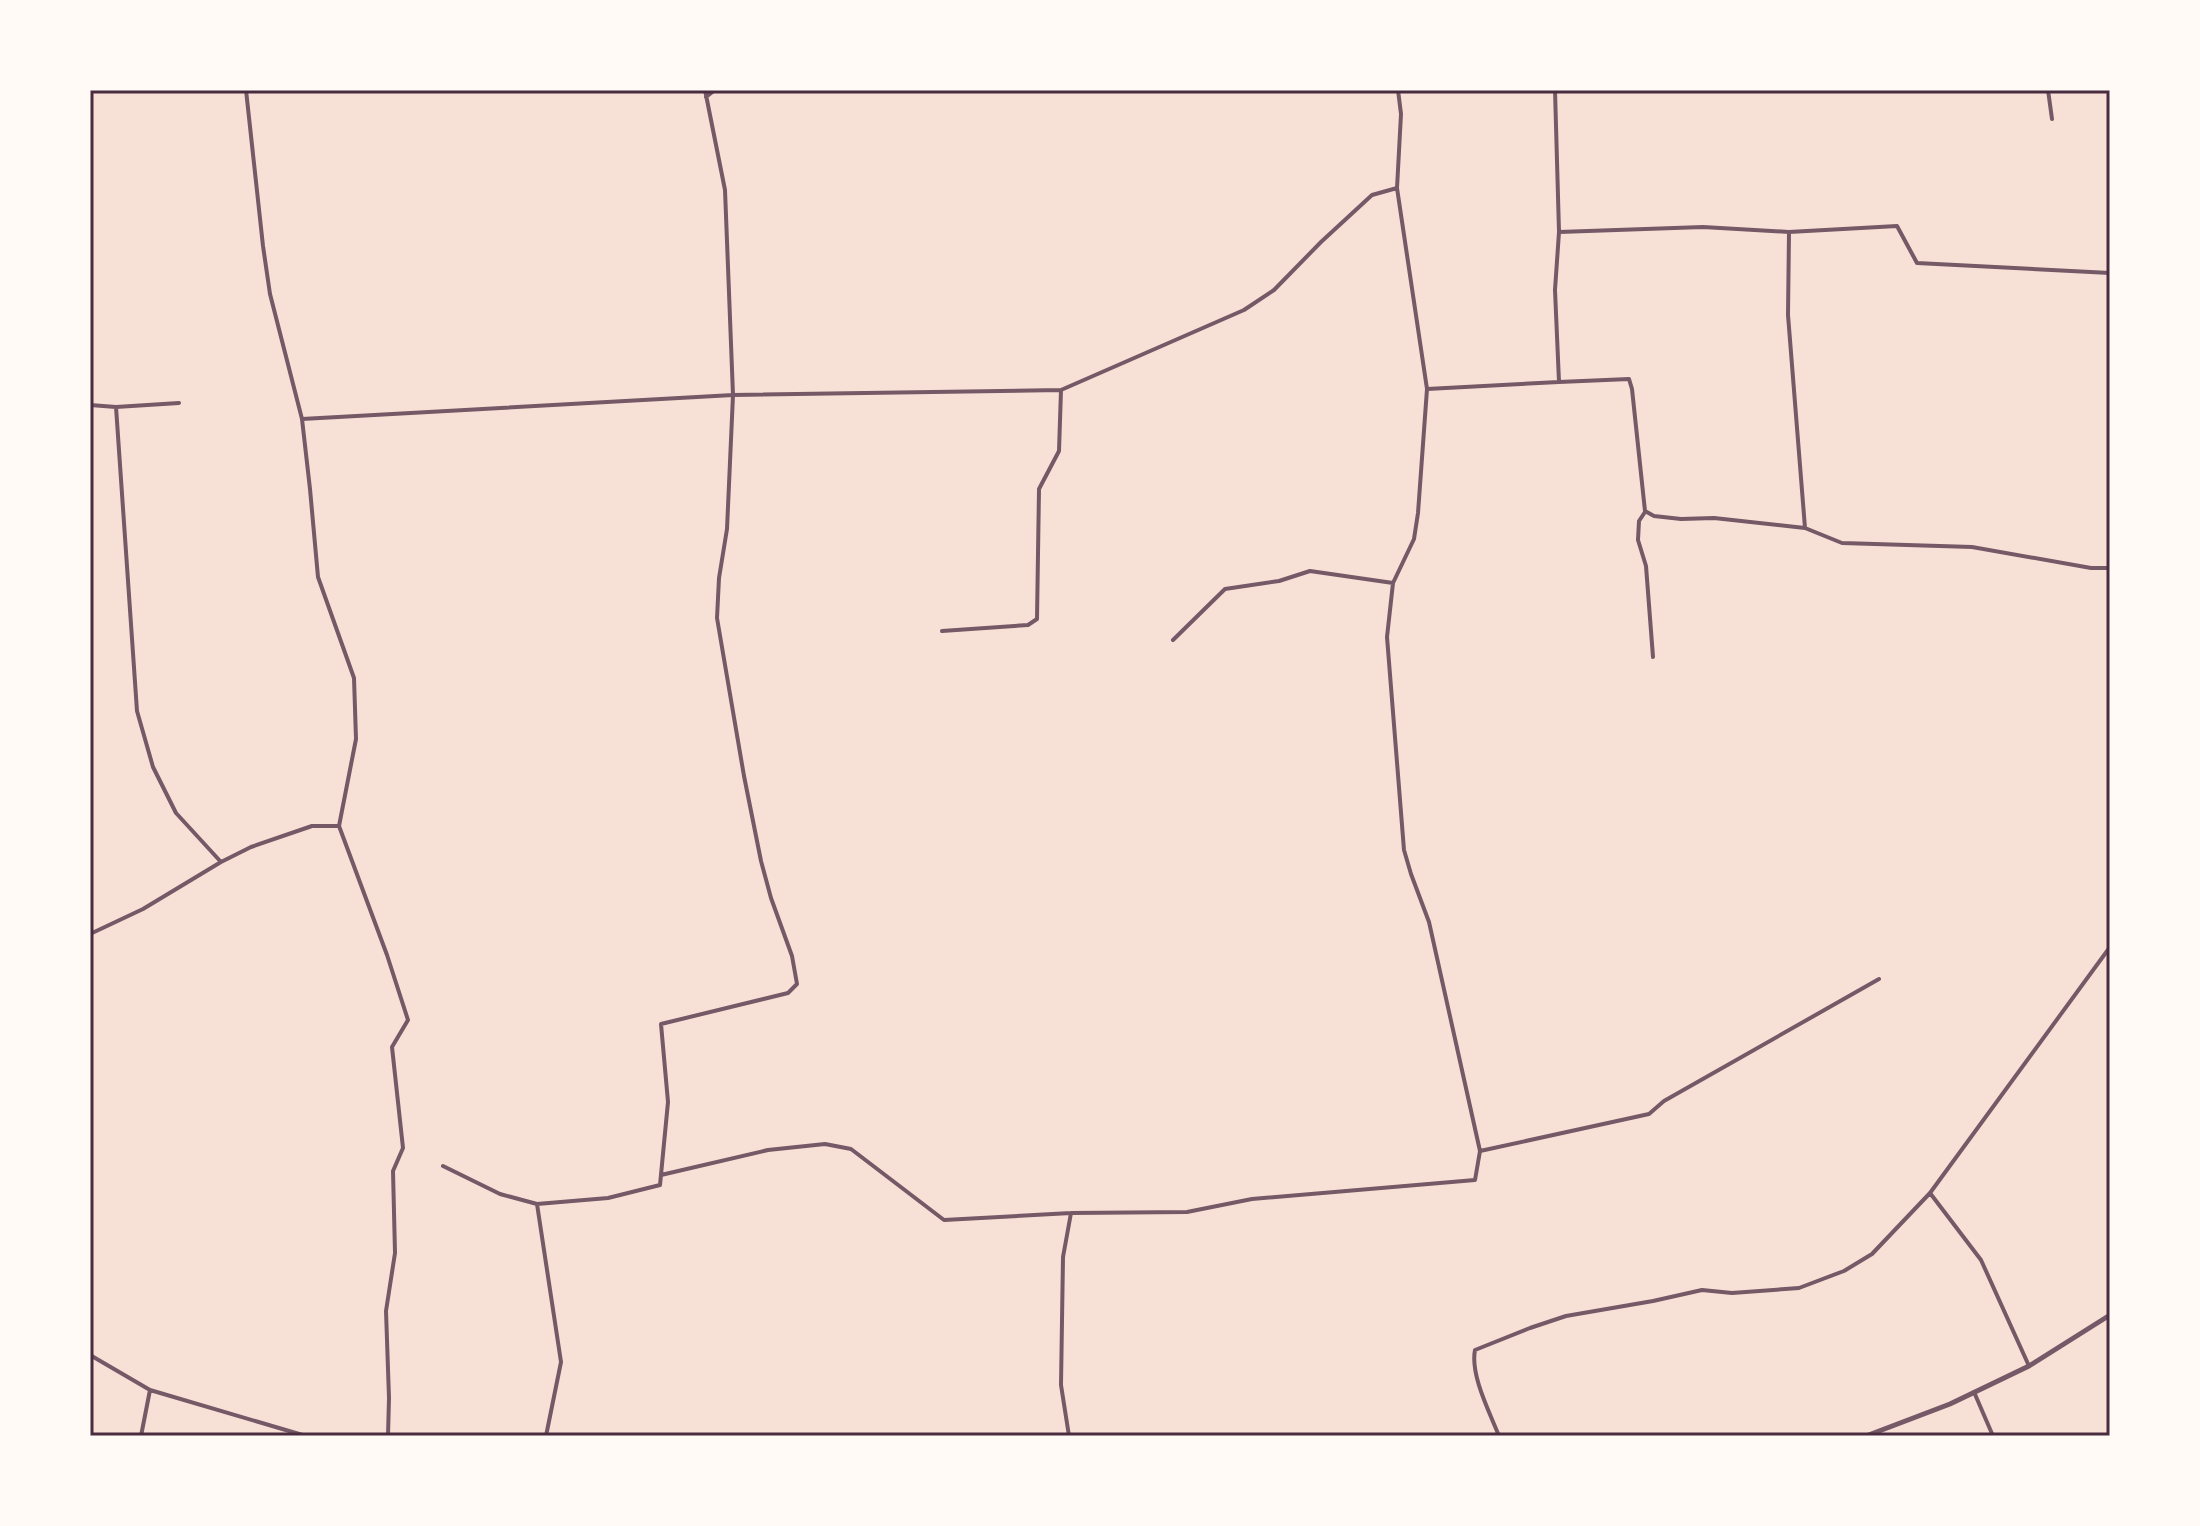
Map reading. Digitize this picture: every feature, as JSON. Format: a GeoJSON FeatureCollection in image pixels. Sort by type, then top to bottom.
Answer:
{"type":"FeatureCollection","features":[{"type":"Feature","properties":{"kind":"street"},"geometry":{"type":"LineString","coordinates":[[246,90],[270,294],[302,419],[318,577],[354,678],[356,739],[339,826],[408,1020],[392,1047],[403,1148],[393,1171],[395,1253],[386,1311],[388,1436]]}},
{"type":"Feature","properties":{"kind":"street"},"geometry":{"type":"LineString","coordinates":[[443,1166],[500,1194],[537,1204],[608,1198],[660,1185],[668,1102],[661,1024],[788,993],[797,984],[792,956],[761,861],[717,618],[719,578],[727,529],[733,395],[725,190],[705,90]]}},
{"type":"Feature","properties":{"kind":"street"},"geometry":{"type":"LineString","coordinates":[[706,97],[715,90]]}},
{"type":"Feature","properties":{"kind":"street"},"geometry":{"type":"LineString","coordinates":[[661,1175],[768,1150],[825,1144],[851,1149],[944,1220],[1071,1213],[1187,1212],[1252,1199],[1475,1180],[1480,1151],[1429,922],[1404,850],[1387,637],[1393,583],[1414,539],[1427,389],[1397,188],[1401,114],[1398,90]]}},
{"type":"Feature","properties":{"kind":"street"},"geometry":{"type":"LineString","coordinates":[[1555,90],[1559,232],[1555,290],[1559,382]]}},
{"type":"Feature","properties":{"kind":"street"},"geometry":{"type":"LineString","coordinates":[[2048,90],[2052,119]]}},
{"type":"Feature","properties":{"kind":"street"},"geometry":{"type":"LineString","coordinates":[[302,419],[733,395],[1061,390],[1244,310],[1274,290],[1372,195],[1397,188]]}},
{"type":"Feature","properties":{"kind":"street"},"geometry":{"type":"LineString","coordinates":[[1559,232],[1703,227],[1789,232],[1897,226],[1917,263],[2110,273]]}},
{"type":"Feature","properties":{"kind":"street"},"geometry":{"type":"LineString","coordinates":[[1789,232],[1788,315],[1805,528]]}},
{"type":"Feature","properties":{"kind":"street"},"geometry":{"type":"LineString","coordinates":[[1427,389],[1629,379],[1646,513],[1639,521],[1638,540],[1646,566],[1653,657]]}},
{"type":"Feature","properties":{"kind":"street"},"geometry":{"type":"LineString","coordinates":[[942,631],[1028,625],[1037,619],[1039,489],[1059,451],[1061,390]]}},
{"type":"Feature","properties":{"kind":"street"},"geometry":{"type":"LineString","coordinates":[[90,405],[116,407],[179,403]]}},
{"type":"Feature","properties":{"kind":"street"},"geometry":{"type":"LineString","coordinates":[[116,407],[137,711],[153,767],[176,813],[221,862]]}},
{"type":"Feature","properties":{"kind":"street"},"geometry":{"type":"LineString","coordinates":[[1645,511],[1654,516],[1681,519],[1726,519],[1805,528],[1842,543],[1972,547],[2091,568],[2110,568]]}},
{"type":"Feature","properties":{"kind":"street"},"geometry":{"type":"LineString","coordinates":[[1173,640],[1225,589],[1279,581],[1310,571],[1393,583]]}},
{"type":"Feature","properties":{"kind":"street"},"geometry":{"type":"LineString","coordinates":[[90,934],[143,909],[251,847],[312,826],[339,826]]}},
{"type":"Feature","properties":{"kind":"street"},"geometry":{"type":"LineString","coordinates":[[1499,1436],[1480,1389],[1475,1350],[1566,1316],[1702,1290],[1732,1293],[1799,1288],[1844,1271],[1872,1254],[1930,1193],[2110,947]]}},
{"type":"Feature","properties":{"kind":"street"},"geometry":{"type":"LineString","coordinates":[[1480,1151],[1649,1114],[1664,1101],[1879,979]]}},
{"type":"Feature","properties":{"kind":"street"},"geometry":{"type":"LineString","coordinates":[[1930,1193],[1981,1260],[2029,1366]]}},
{"type":"Feature","properties":{"kind":"street"},"geometry":{"type":"LineString","coordinates":[[537,1204],[561,1362],[546,1436]]}},
{"type":"Feature","properties":{"kind":"street"},"geometry":{"type":"LineString","coordinates":[[1069,1436],[1061,1385],[1063,1257],[1071,1213]]}},
{"type":"Feature","properties":{"kind":"street"},"geometry":{"type":"LineString","coordinates":[[1866,1436],[2029,1366],[2110,1315]]}},
{"type":"Feature","properties":{"kind":"street"},"geometry":{"type":"LineString","coordinates":[[90,1355],[150,1390],[306,1436]]}},
{"type":"Feature","properties":{"kind":"street"},"geometry":{"type":"LineString","coordinates":[[141,1436],[150,1390]]}},
{"type":"Feature","properties":{"kind":"street"},"geometry":{"type":"LineString","coordinates":[[1974,1392],[1993,1436]]}}]}
